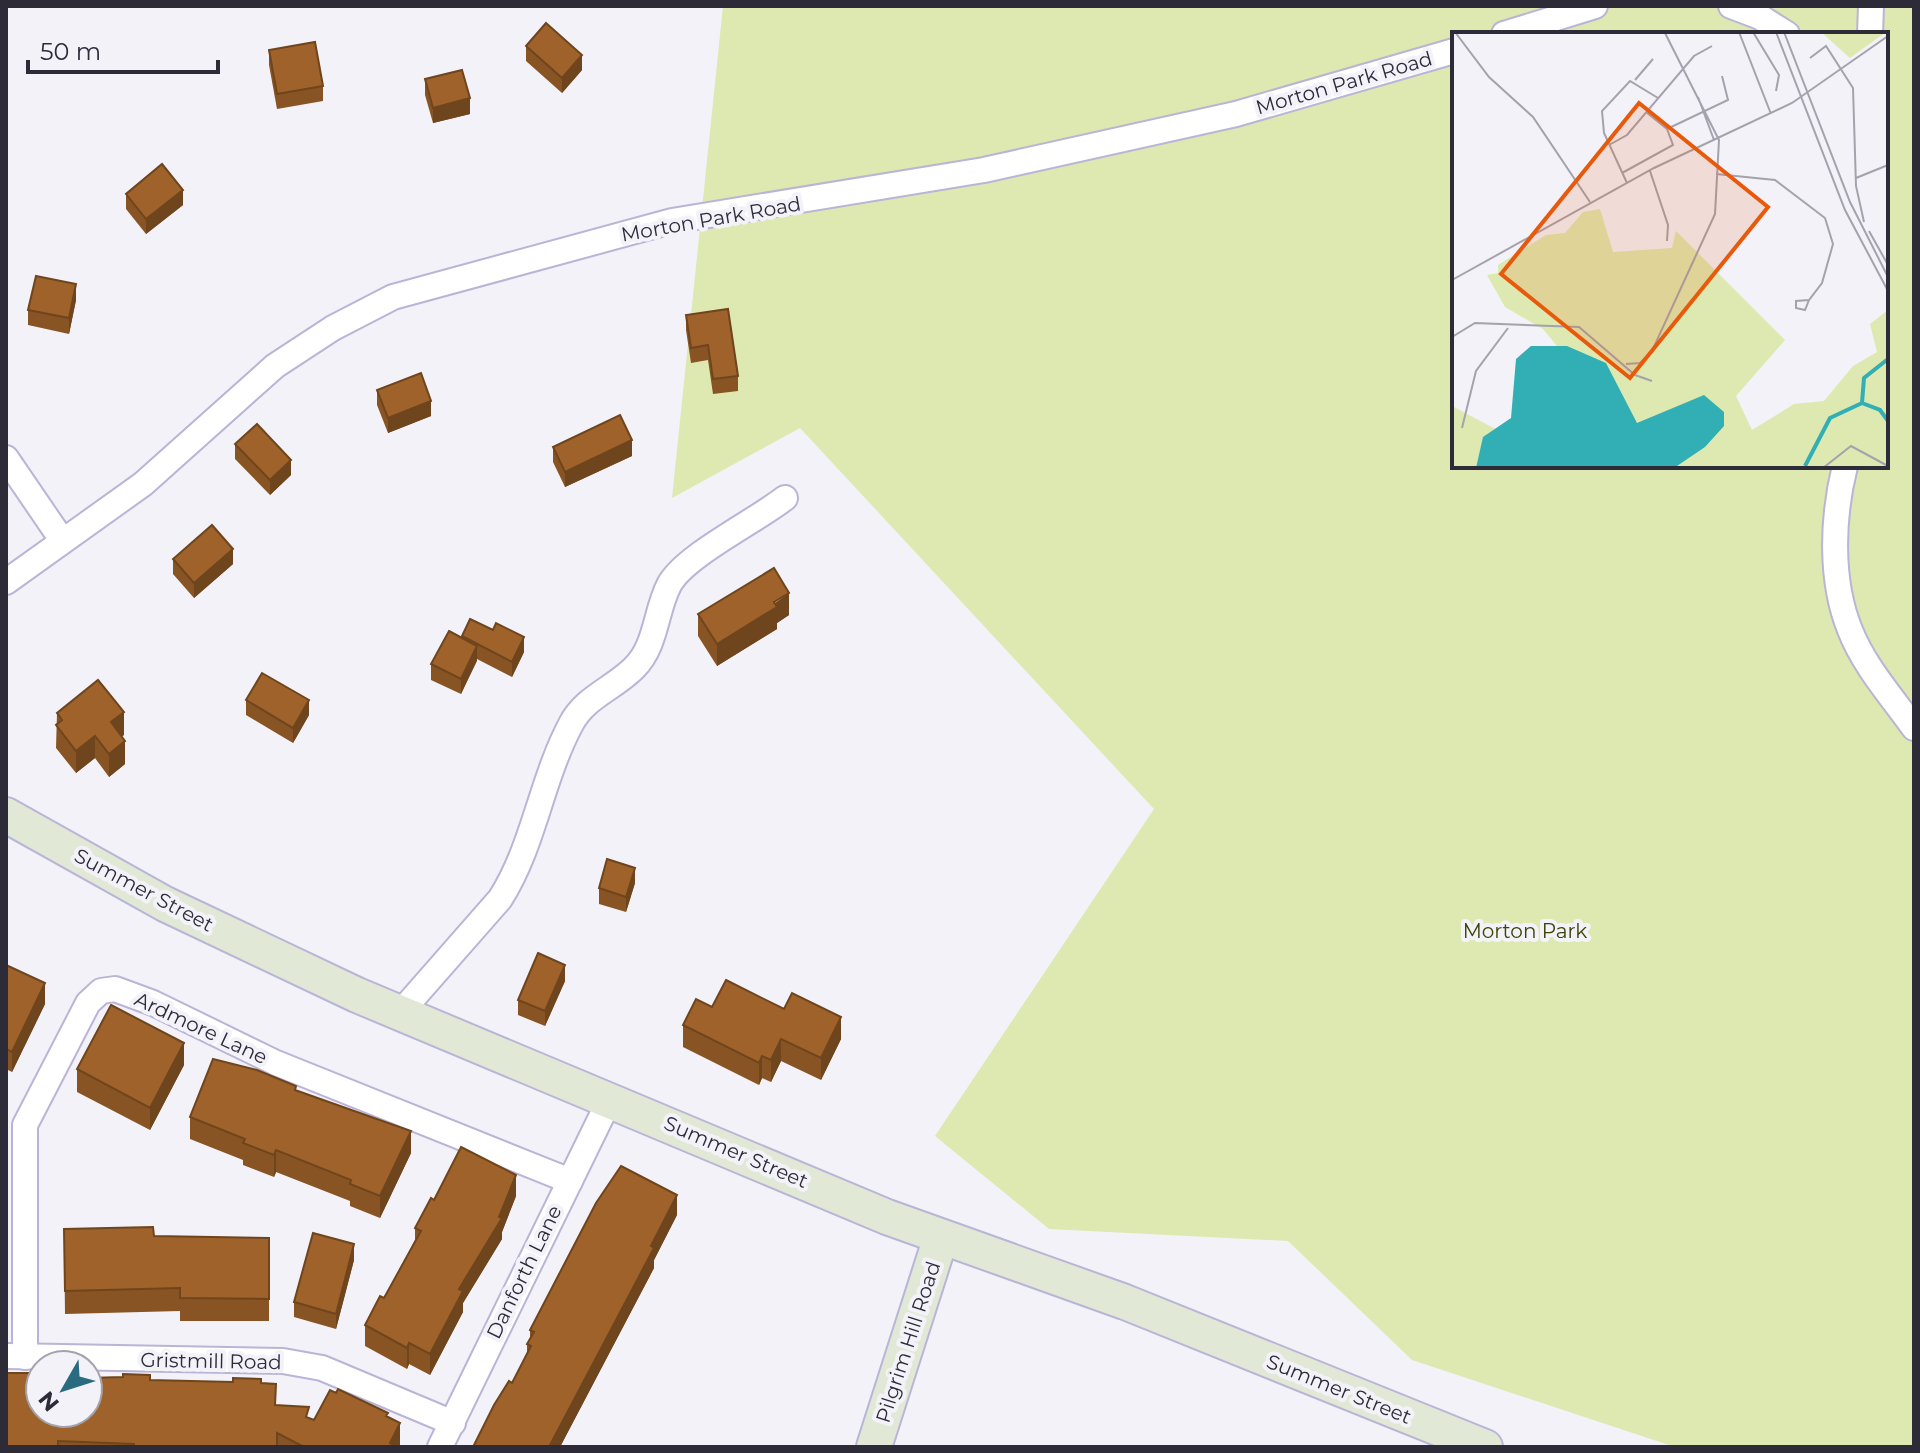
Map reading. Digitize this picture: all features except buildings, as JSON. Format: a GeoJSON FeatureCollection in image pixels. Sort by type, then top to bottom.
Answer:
{"type":"FeatureCollection","features":[{"type":"Feature","properties":{"kind":"main road","name":"Summer Street"},"geometry":{"type":"LineString","coordinates":[[6,815],[165,904],[400,1013],[941,1237],[1125,1302],[1485,1447]]}},
{"type":"Feature","properties":{"kind":"main road","name":"Pilgrim Hill Road"},"geometry":{"type":"LineString","coordinates":[[874,1447],[941,1237]]}},
{"type":"Feature","properties":{"kind":"street"},"geometry":{"type":"LineString","coordinates":[[1510,32],[1595,6]]}},
{"type":"Feature","properties":{"kind":"street"},"geometry":{"type":"LineString","coordinates":[[1731,6],[1760,17],[1784,32]]}},
{"type":"Feature","properties":{"kind":"street"},"geometry":{"type":"LineString","coordinates":[[1870,32],[1871,6]]}},
{"type":"Feature","properties":{"kind":"street","name":"Morton Park Road"},"geometry":{"type":"LineString","coordinates":[[6,582],[143,484],[275,366],[333,328],[393,297],[672,221],[984,170],[1236,114],[1452,52]]}},
{"type":"Feature","properties":{"kind":"street"},"geometry":{"type":"LineString","coordinates":[[6,458],[62,540]]}},
{"type":"Feature","properties":{"kind":"street"},"geometry":{"type":"LineString","coordinates":[[1845,468],[1837,525],[1839,595],[1851,632],[1914,728]]}},
{"type":"Feature","properties":{"kind":"street"},"geometry":{"type":"LineString","coordinates":[[400,1013],[513,880],[549,772],[572,722],[591,699],[634,668],[651,643],[669,586],[685,565],[785,498]]}},
{"type":"Feature","properties":{"kind":"street","name":"Ardmore Lane"},"geometry":{"type":"LineString","coordinates":[[15,1356],[15,1120],[88,1003],[101,991],[115,989],[153,1003],[289,1068],[570,1181]]}},
{"type":"Feature","properties":{"kind":"street","name":"Danforth Lane"},"geometry":{"type":"LineString","coordinates":[[440,1447],[515,1287],[610,1099]]}},
{"type":"Feature","properties":{"kind":"street","name":"Gristmill Road"},"geometry":{"type":"LineString","coordinates":[[15,1356],[283,1361],[322,1368],[453,1423]]}},
{"type":"Feature","properties":{"kind":"green space","name":"Morton Park"},"geometry":{"type":"Polygon","coordinates":[[[723,6],[1914,6],[1914,1447],[1675,1447],[1412,1360],[1288,1241],[1049,1229],[935,1136],[1154,809],[800,428],[672,498],[723,6]]]}}]}
